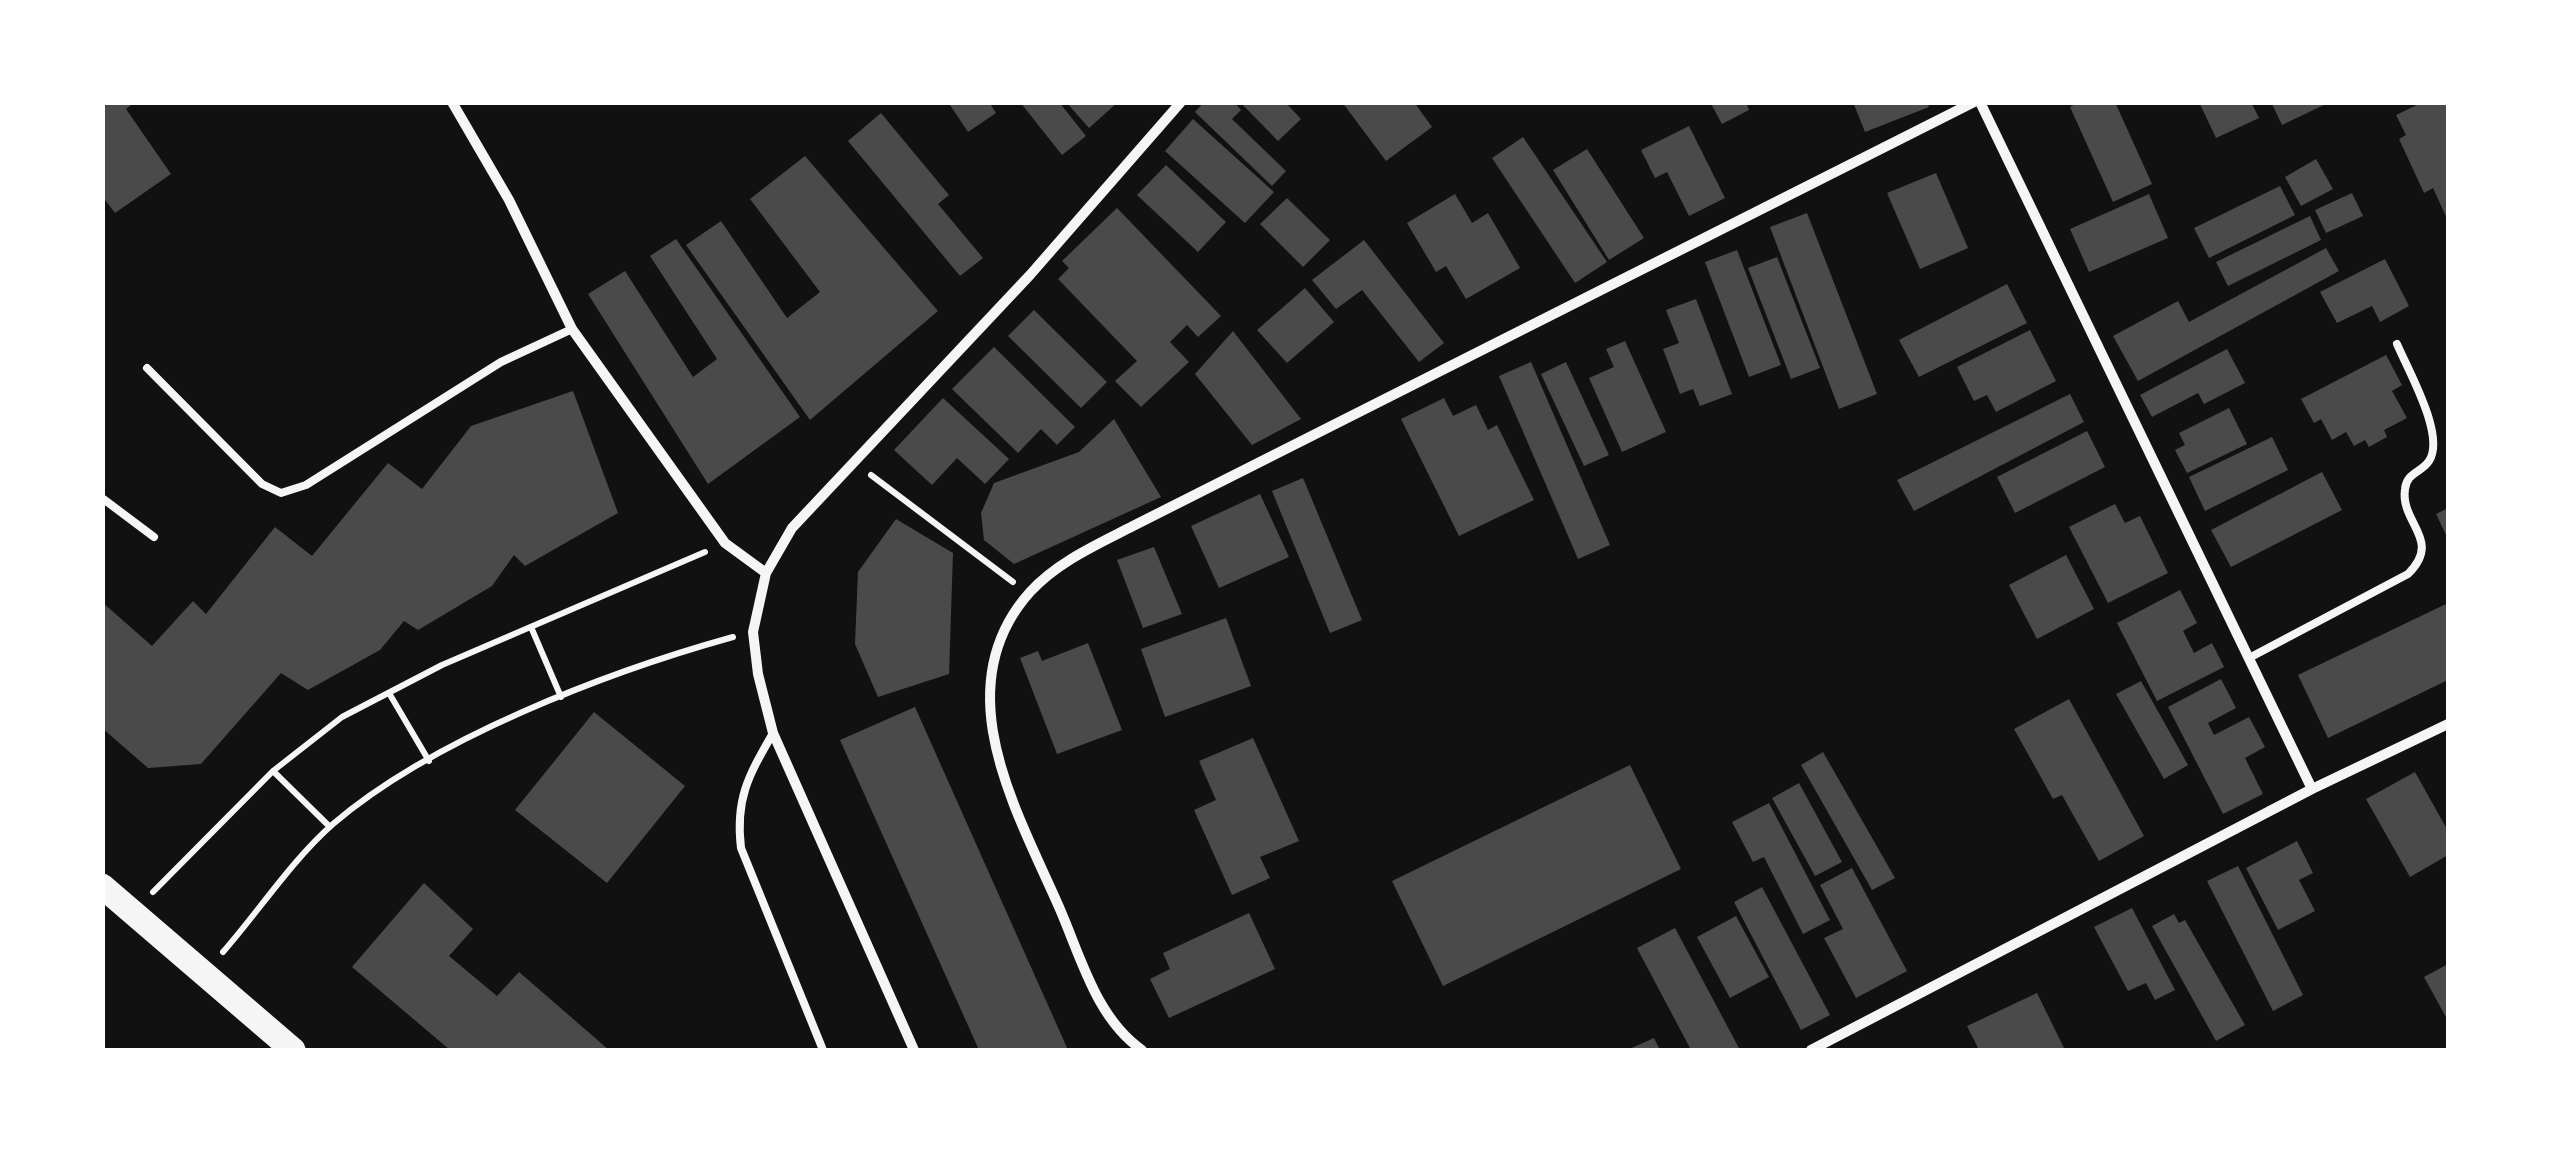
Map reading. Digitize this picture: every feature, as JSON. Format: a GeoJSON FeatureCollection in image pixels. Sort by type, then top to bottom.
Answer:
{"type":"FeatureCollection","features":[{"type":"Feature","properties":{"kind":"main road"},"geometry":{"type":"LineString","coordinates":[[102,886],[294,1050]]}},
{"type":"Feature","properties":{"kind":"street"},"geometry":{"type":"LineString","coordinates":[[452,102],[508,200],[572,329],[725,543],[766,573]]}},
{"type":"Feature","properties":{"kind":"street"},"geometry":{"type":"LineString","coordinates":[[914,1050],[774,733],[758,674],[753,632],[766,573],[792,528],[1030,275],[1181,102]]}},
{"type":"Feature","properties":{"kind":"street"},"geometry":{"type":"LineString","coordinates":[[1142,1050],[1108,1018],[997,764],[990,717],[993,670],[1003,639],[1029,594],[1084,552],[1133,526],[1977,102],[2312,789]]}},
{"type":"Feature","properties":{"kind":"street"},"geometry":{"type":"LineString","coordinates":[[1811,1050],[2312,789],[2448,724]]}},
{"type":"Feature","properties":{"kind":"lane"},"geometry":{"type":"LineString","coordinates":[[147,368],[262,484],[281,492],[306,485],[501,362],[572,329]]}},
{"type":"Feature","properties":{"kind":"lane"},"geometry":{"type":"LineString","coordinates":[[2249,658],[2408,574],[2420,562],[2424,548],[2404,492],[2410,475],[2428,463],[2434,446],[2431,422],[2397,344]]}},
{"type":"Feature","properties":{"kind":"lane"},"geometry":{"type":"LineString","coordinates":[[102,498],[154,537]]}},
{"type":"Feature","properties":{"kind":"lane"},"geometry":{"type":"LineString","coordinates":[[774,733],[743,789],[737,816],[741,848],[824,1050]]}},
{"type":"Feature","properties":{"kind":"path"},"geometry":{"type":"LineString","coordinates":[[854,462],[1029,594]]}},
{"type":"Feature","properties":{"kind":"path"},"geometry":{"type":"LineString","coordinates":[[133,911],[272,771],[329,725],[531,627],[725,543]]}},
{"type":"Feature","properties":{"kind":"path"},"geometry":{"type":"LineString","coordinates":[[531,627],[560,697]]}},
{"type":"Feature","properties":{"kind":"path"},"geometry":{"type":"LineString","coordinates":[[205,974],[330,827],[372,794],[429,761],[560,697],[640,663],[753,632]]}},
{"type":"Feature","properties":{"kind":"path"},"geometry":{"type":"LineString","coordinates":[[389,693],[429,761]]}},
{"type":"Feature","properties":{"kind":"path"},"geometry":{"type":"LineString","coordinates":[[272,771],[330,827]]}},
{"type":"Feature","properties":{"kind":"building"},"geometry":{"type":"Polygon","coordinates":[[[102,102],[135,102],[126,109],[171,174],[115,213],[102,196],[102,102]]]}},
{"type":"Feature","properties":{"kind":"building"},"geometry":{"type":"Polygon","coordinates":[[[948,102],[989,102],[996,113],[968,132],[948,102]]]}},
{"type":"Feature","properties":{"kind":"building"},"geometry":{"type":"Polygon","coordinates":[[[1020,102],[1059,102],[1086,136],[1062,155],[1020,102]]]}},
{"type":"Feature","properties":{"kind":"building"},"geometry":{"type":"Polygon","coordinates":[[[1066,102],[1118,102],[1089,128],[1066,102]]]}},
{"type":"Feature","properties":{"kind":"building"},"geometry":{"type":"Polygon","coordinates":[[[1204,102],[1234,102],[1241,110],[1232,119],[1286,171],[1272,186],[1195,112],[1204,102]]]}},
{"type":"Feature","properties":{"kind":"building"},"geometry":{"type":"Polygon","coordinates":[[[1240,102],[1285,102],[1301,119],[1278,141],[1240,102]]]}},
{"type":"Feature","properties":{"kind":"building"},"geometry":{"type":"Polygon","coordinates":[[[1342,102],[1414,102],[1432,127],[1386,161],[1342,102]]]}},
{"type":"Feature","properties":{"kind":"building"},"geometry":{"type":"Polygon","coordinates":[[[1710,102],[1746,102],[1749,110],[1722,124],[1710,102]]]}},
{"type":"Feature","properties":{"kind":"building"},"geometry":{"type":"Polygon","coordinates":[[[1853,102],[1927,102],[1929,107],[1865,132],[1853,102]]]}},
{"type":"Feature","properties":{"kind":"building"},"geometry":{"type":"Polygon","coordinates":[[[2079,102],[2115,102],[2152,184],[2113,202],[2070,107],[2079,102]]]}},
{"type":"Feature","properties":{"kind":"building"},"geometry":{"type":"Polygon","coordinates":[[[2199,102],[2251,102],[2259,118],[2216,138],[2199,102]]]}},
{"type":"Feature","properties":{"kind":"building"},"geometry":{"type":"Polygon","coordinates":[[[2271,102],[2330,102],[2282,125],[2271,102]]]}},
{"type":"Feature","properties":{"kind":"building"},"geometry":{"type":"Polygon","coordinates":[[[2423,102],[2448,102],[2448,221],[2433,188],[2424,193],[2399,139],[2406,135],[2396,115],[2423,102]]]}},
{"type":"Feature","properties":{"kind":"building"},"geometry":{"type":"Polygon","coordinates":[[[881,113],[949,195],[938,204],[983,258],[960,276],[848,141],[881,113]]]}},
{"type":"Feature","properties":{"kind":"building"},"geometry":{"type":"Polygon","coordinates":[[[1193,119],[1274,192],[1245,223],[1165,151],[1193,119]]]}},
{"type":"Feature","properties":{"kind":"building"},"geometry":{"type":"Polygon","coordinates":[[[1689,126],[1725,198],[1689,216],[1667,172],[1655,178],[1641,150],[1689,126]]]}},
{"type":"Feature","properties":{"kind":"building"},"geometry":{"type":"Polygon","coordinates":[[[1523,137],[1607,262],[1575,283],[1492,158],[1523,137]]]}},
{"type":"Feature","properties":{"kind":"building"},"geometry":{"type":"Polygon","coordinates":[[[1587,149],[1644,238],[1609,260],[1553,170],[1587,149]]]}},
{"type":"Feature","properties":{"kind":"building"},"geometry":{"type":"Polygon","coordinates":[[[805,156],[938,311],[810,420],[686,245],[721,221],[787,318],[820,292],[750,199],[805,156]]]}},
{"type":"Feature","properties":{"kind":"building"},"geometry":{"type":"Polygon","coordinates":[[[2316,159],[2333,189],[2301,206],[2285,177],[2316,159]]]}},
{"type":"Feature","properties":{"kind":"building"},"geometry":{"type":"Polygon","coordinates":[[[1166,165],[1226,222],[1198,252],[1137,195],[1166,165]]]}},
{"type":"Feature","properties":{"kind":"building"},"geometry":{"type":"Polygon","coordinates":[[[1936,173],[1968,248],[1920,269],[1887,193],[1936,173]]]}},
{"type":"Feature","properties":{"kind":"building"},"geometry":{"type":"Polygon","coordinates":[[[2280,186],[2295,215],[2209,258],[2194,228],[2280,186]]]}},
{"type":"Feature","properties":{"kind":"building"},"geometry":{"type":"Polygon","coordinates":[[[2352,193],[2363,216],[2326,233],[2315,210],[2352,193]]]}},
{"type":"Feature","properties":{"kind":"building"},"geometry":{"type":"Polygon","coordinates":[[[1455,194],[1472,223],[1488,213],[1520,268],[1466,299],[1446,266],[1436,272],[1407,223],[1455,194]]]}},
{"type":"Feature","properties":{"kind":"building"},"geometry":{"type":"Polygon","coordinates":[[[2149,194],[2168,238],[2089,272],[2070,229],[2149,194]]]}},
{"type":"Feature","properties":{"kind":"building"},"geometry":{"type":"Polygon","coordinates":[[[1287,198],[1330,240],[1303,267],[1260,224],[1287,198]]]}},
{"type":"Feature","properties":{"kind":"building"},"geometry":{"type":"Polygon","coordinates":[[[1117,208],[1221,316],[1198,337],[1187,325],[1170,342],[1189,362],[1141,407],[1115,381],[1137,361],[1058,279],[1069,268],[1062,261],[1117,208]]]}},
{"type":"Feature","properties":{"kind":"building"},"geometry":{"type":"Polygon","coordinates":[[[1807,213],[1877,394],[1839,409],[1770,227],[1807,213]]]}},
{"type":"Feature","properties":{"kind":"building"},"geometry":{"type":"Polygon","coordinates":[[[2310,216],[2321,240],[2228,286],[2216,262],[2310,216]]]}},
{"type":"Feature","properties":{"kind":"building"},"geometry":{"type":"Polygon","coordinates":[[[676,239],[800,417],[708,484],[588,294],[625,271],[693,377],[717,359],[650,256],[676,239]]]}},
{"type":"Feature","properties":{"kind":"building"},"geometry":{"type":"Polygon","coordinates":[[[1364,240],[1444,343],[1419,362],[1362,290],[1336,309],[1312,280],[1364,240]]]}},
{"type":"Feature","properties":{"kind":"building"},"geometry":{"type":"Polygon","coordinates":[[[2326,248],[2339,271],[2138,381],[2113,336],[2178,301],[2189,322],[2326,248]]]}},
{"type":"Feature","properties":{"kind":"building"},"geometry":{"type":"Polygon","coordinates":[[[1737,250],[1781,365],[1749,377],[1705,262],[1737,250]]]}},
{"type":"Feature","properties":{"kind":"building"},"geometry":{"type":"Polygon","coordinates":[[[1777,257],[1820,368],[1791,379],[1748,268],[1777,257]]]}},
{"type":"Feature","properties":{"kind":"building"},"geometry":{"type":"Polygon","coordinates":[[[2385,259],[2409,306],[2380,322],[2372,306],[2337,323],[2320,292],[2385,259]]]}},
{"type":"Feature","properties":{"kind":"building"},"geometry":{"type":"Polygon","coordinates":[[[2007,284],[2027,323],[1919,377],[1899,340],[2007,284]]]}},
{"type":"Feature","properties":{"kind":"building"},"geometry":{"type":"Polygon","coordinates":[[[1305,288],[1334,322],[1287,363],[1257,330],[1305,288]]]}},
{"type":"Feature","properties":{"kind":"building"},"geometry":{"type":"Polygon","coordinates":[[[1696,299],[1732,394],[1700,406],[1693,389],[1680,394],[1663,349],[1679,343],[1666,310],[1696,299]]]}},
{"type":"Feature","properties":{"kind":"building"},"geometry":{"type":"Polygon","coordinates":[[[1034,310],[1107,382],[1081,408],[1008,336],[1034,310]]]}},
{"type":"Feature","properties":{"kind":"building"},"geometry":{"type":"Polygon","coordinates":[[[2030,330],[2056,381],[1996,412],[1987,395],[1974,401],[1957,367],[2030,330]]]}},
{"type":"Feature","properties":{"kind":"building"},"geometry":{"type":"Polygon","coordinates":[[[1233,331],[1301,419],[1252,445],[1195,374],[1233,331]]]}},
{"type":"Feature","properties":{"kind":"building"},"geometry":{"type":"Polygon","coordinates":[[[1625,341],[1666,432],[1622,452],[1589,378],[1614,367],[1606,349],[1625,341]]]}},
{"type":"Feature","properties":{"kind":"building"},"geometry":{"type":"Polygon","coordinates":[[[994,347],[1075,427],[1057,445],[1041,429],[1018,453],[952,389],[994,347]]]}},
{"type":"Feature","properties":{"kind":"building"},"geometry":{"type":"Polygon","coordinates":[[[2227,349],[2245,383],[2204,404],[2198,393],[2152,417],[2140,395],[2227,349]]]}},
{"type":"Feature","properties":{"kind":"building"},"geometry":{"type":"Polygon","coordinates":[[[2386,355],[2402,385],[2392,391],[2407,418],[2384,430],[2387,437],[2369,447],[2365,440],[2354,446],[2346,432],[2332,440],[2321,419],[2314,423],[2301,399],[2386,355]]]}},
{"type":"Feature","properties":{"kind":"building"},"geometry":{"type":"Polygon","coordinates":[[[1531,362],[1610,545],[1578,559],[1499,376],[1531,362]]]}},
{"type":"Feature","properties":{"kind":"building"},"geometry":{"type":"Polygon","coordinates":[[[1566,362],[1609,455],[1584,466],[1541,374],[1566,362]]]}},
{"type":"Feature","properties":{"kind":"building"},"geometry":{"type":"Polygon","coordinates":[[[573,391],[618,513],[525,566],[514,555],[492,586],[418,630],[404,621],[380,650],[308,690],[281,673],[201,764],[148,768],[102,728],[102,602],[152,646],[193,601],[206,614],[275,527],[312,556],[388,463],[422,489],[471,426],[573,391]]]}},
{"type":"Feature","properties":{"kind":"building"},"geometry":{"type":"Polygon","coordinates":[[[2070,394],[2084,422],[1914,511],[1897,480],[2070,394]]]}},
{"type":"Feature","properties":{"kind":"building"},"geometry":{"type":"Polygon","coordinates":[[[943,398],[1009,459],[985,484],[957,458],[932,485],[894,450],[943,398]]]}},
{"type":"Feature","properties":{"kind":"building"},"geometry":{"type":"Polygon","coordinates":[[[1444,398],[1453,416],[1476,405],[1488,430],[1497,425],[1534,500],[1459,536],[1401,419],[1444,398]]]}},
{"type":"Feature","properties":{"kind":"building"},"geometry":{"type":"Polygon","coordinates":[[[2229,408],[2247,444],[2187,473],[2175,450],[2185,445],[2179,433],[2229,408]]]}},
{"type":"Feature","properties":{"kind":"building"},"geometry":{"type":"Polygon","coordinates":[[[1114,419],[1161,497],[1014,564],[984,540],[981,513],[994,483],[1079,452],[1114,419]]]}},
{"type":"Feature","properties":{"kind":"building"},"geometry":{"type":"Polygon","coordinates":[[[2087,431],[2105,467],[2015,513],[1997,477],[2087,431]]]}},
{"type":"Feature","properties":{"kind":"building"},"geometry":{"type":"Polygon","coordinates":[[[2272,437],[2288,470],[2205,511],[2189,477],[2272,437]]]}},
{"type":"Feature","properties":{"kind":"building"},"geometry":{"type":"Polygon","coordinates":[[[2322,472],[2342,510],[2231,567],[2211,530],[2322,472]]]}},
{"type":"Feature","properties":{"kind":"building"},"geometry":{"type":"Polygon","coordinates":[[[1303,478],[1362,620],[1330,633],[1272,491],[1303,478]]]}},
{"type":"Feature","properties":{"kind":"building"},"geometry":{"type":"Polygon","coordinates":[[[1260,494],[1289,557],[1219,588],[1191,526],[1260,494]]]}},
{"type":"Feature","properties":{"kind":"building"},"geometry":{"type":"Polygon","coordinates":[[[2115,504],[2125,523],[2140,516],[2168,573],[2108,603],[2069,527],[2115,504]]]}},
{"type":"Feature","properties":{"kind":"building"},"geometry":{"type":"Polygon","coordinates":[[[2448,508],[2448,539],[2436,514],[2448,508]]]}},
{"type":"Feature","properties":{"kind":"building"},"geometry":{"type":"Polygon","coordinates":[[[896,519],[953,553],[949,674],[878,697],[855,644],[858,572],[896,519]]]}},
{"type":"Feature","properties":{"kind":"building"},"geometry":{"type":"Polygon","coordinates":[[[1154,547],[1182,614],[1143,628],[1117,560],[1154,547]]]}},
{"type":"Feature","properties":{"kind":"building"},"geometry":{"type":"Polygon","coordinates":[[[2066,555],[2094,609],[2037,639],[2009,585],[2066,555]]]}},
{"type":"Feature","properties":{"kind":"building"},"geometry":{"type":"Polygon","coordinates":[[[2180,590],[2197,623],[2183,631],[2194,653],[2212,643],[2224,667],[2157,701],[2117,623],[2180,590]]]}},
{"type":"Feature","properties":{"kind":"building"},"geometry":{"type":"Polygon","coordinates":[[[2448,603],[2448,680],[2328,738],[2298,675],[2448,603]]]}},
{"type":"Feature","properties":{"kind":"building"},"geometry":{"type":"Polygon","coordinates":[[[1226,618],[1251,686],[1165,717],[1141,649],[1226,618]]]}},
{"type":"Feature","properties":{"kind":"building"},"geometry":{"type":"Polygon","coordinates":[[[1088,643],[1122,730],[1057,754],[1020,658],[1038,651],[1042,661],[1088,643]]]}},
{"type":"Feature","properties":{"kind":"building"},"geometry":{"type":"Polygon","coordinates":[[[2221,679],[2236,708],[2208,723],[2214,735],[2249,717],[2265,747],[2245,758],[2263,794],[2223,814],[2168,707],[2221,679]]]}},
{"type":"Feature","properties":{"kind":"building"},"geometry":{"type":"Polygon","coordinates":[[[2141,681],[2188,765],[2164,779],[2116,694],[2141,681]]]}},
{"type":"Feature","properties":{"kind":"building"},"geometry":{"type":"Polygon","coordinates":[[[2069,699],[2144,836],[2099,861],[2062,795],[2053,799],[2014,729],[2069,699]]]}},
{"type":"Feature","properties":{"kind":"building"},"geometry":{"type":"Polygon","coordinates":[[[915,707],[1068,1050],[979,1050],[840,740],[915,707]]]}},
{"type":"Feature","properties":{"kind":"building"},"geometry":{"type":"Polygon","coordinates":[[[594,712],[685,786],[607,883],[515,810],[594,712]]]}},
{"type":"Feature","properties":{"kind":"building"},"geometry":{"type":"Polygon","coordinates":[[[1253,738],[1299,841],[1260,857],[1270,878],[1232,895],[1194,810],[1216,800],[1199,761],[1253,738]]]}},
{"type":"Feature","properties":{"kind":"building"},"geometry":{"type":"Polygon","coordinates":[[[1823,752],[1895,878],[1872,890],[1801,765],[1823,752]]]}},
{"type":"Feature","properties":{"kind":"building"},"geometry":{"type":"Polygon","coordinates":[[[1630,765],[1681,869],[1443,986],[1392,881],[1630,765]]]}},
{"type":"Feature","properties":{"kind":"building"},"geometry":{"type":"Polygon","coordinates":[[[2415,772],[2448,831],[2448,855],[2410,877],[2366,799],[2415,772]]]}},
{"type":"Feature","properties":{"kind":"building"},"geometry":{"type":"Polygon","coordinates":[[[1799,783],[1842,862],[1815,876],[1772,798],[1799,783]]]}},
{"type":"Feature","properties":{"kind":"building"},"geometry":{"type":"Polygon","coordinates":[[[1769,803],[1830,920],[1803,934],[1764,857],[1753,862],[1732,822],[1769,803]]]}},
{"type":"Feature","properties":{"kind":"building"},"geometry":{"type":"Polygon","coordinates":[[[2297,841],[2313,873],[2299,880],[2315,911],[2278,930],[2246,868],[2297,841]]]}},
{"type":"Feature","properties":{"kind":"building"},"geometry":{"type":"Polygon","coordinates":[[[2238,866],[2303,995],[2273,1011],[2207,881],[2238,866]]]}},
{"type":"Feature","properties":{"kind":"building"},"geometry":{"type":"Polygon","coordinates":[[[1852,868],[1907,971],[1856,998],[1824,938],[1843,929],[1820,885],[1852,868]]]}},
{"type":"Feature","properties":{"kind":"building"},"geometry":{"type":"Polygon","coordinates":[[[424,883],[473,929],[449,956],[497,996],[519,972],[609,1050],[450,1050],[352,967],[424,883]]]}},
{"type":"Feature","properties":{"kind":"building"},"geometry":{"type":"Polygon","coordinates":[[[1762,887],[1830,1015],[1801,1030],[1734,902],[1762,887]]]}},
{"type":"Feature","properties":{"kind":"building"},"geometry":{"type":"Polygon","coordinates":[[[2132,908],[2175,990],[2155,1000],[2146,983],[2128,991],[2094,927],[2132,908]]]}},
{"type":"Feature","properties":{"kind":"building"},"geometry":{"type":"Polygon","coordinates":[[[1249,913],[1275,969],[1169,1018],[1150,979],[1170,969],[1163,953],[1249,913]]]}},
{"type":"Feature","properties":{"kind":"building"},"geometry":{"type":"Polygon","coordinates":[[[2174,914],[2179,923],[2185,920],[2245,1025],[2216,1041],[2152,926],[2174,914]]]}},
{"type":"Feature","properties":{"kind":"building"},"geometry":{"type":"Polygon","coordinates":[[[1736,916],[1769,977],[1730,998],[1697,937],[1736,916]]]}},
{"type":"Feature","properties":{"kind":"building"},"geometry":{"type":"Polygon","coordinates":[[[1675,928],[1740,1050],[1691,1050],[1637,948],[1675,928]]]}},
{"type":"Feature","properties":{"kind":"building"},"geometry":{"type":"Polygon","coordinates":[[[2448,964],[2448,1021],[2424,977],[2448,964]]]}},
{"type":"Feature","properties":{"kind":"building"},"geometry":{"type":"Polygon","coordinates":[[[2037,993],[2065,1050],[1979,1050],[1967,1026],[2037,993]]]}},
{"type":"Feature","properties":{"kind":"building"},"geometry":{"type":"Polygon","coordinates":[[[1654,1038],[1660,1050],[1627,1050],[1654,1038]]]}}]}
